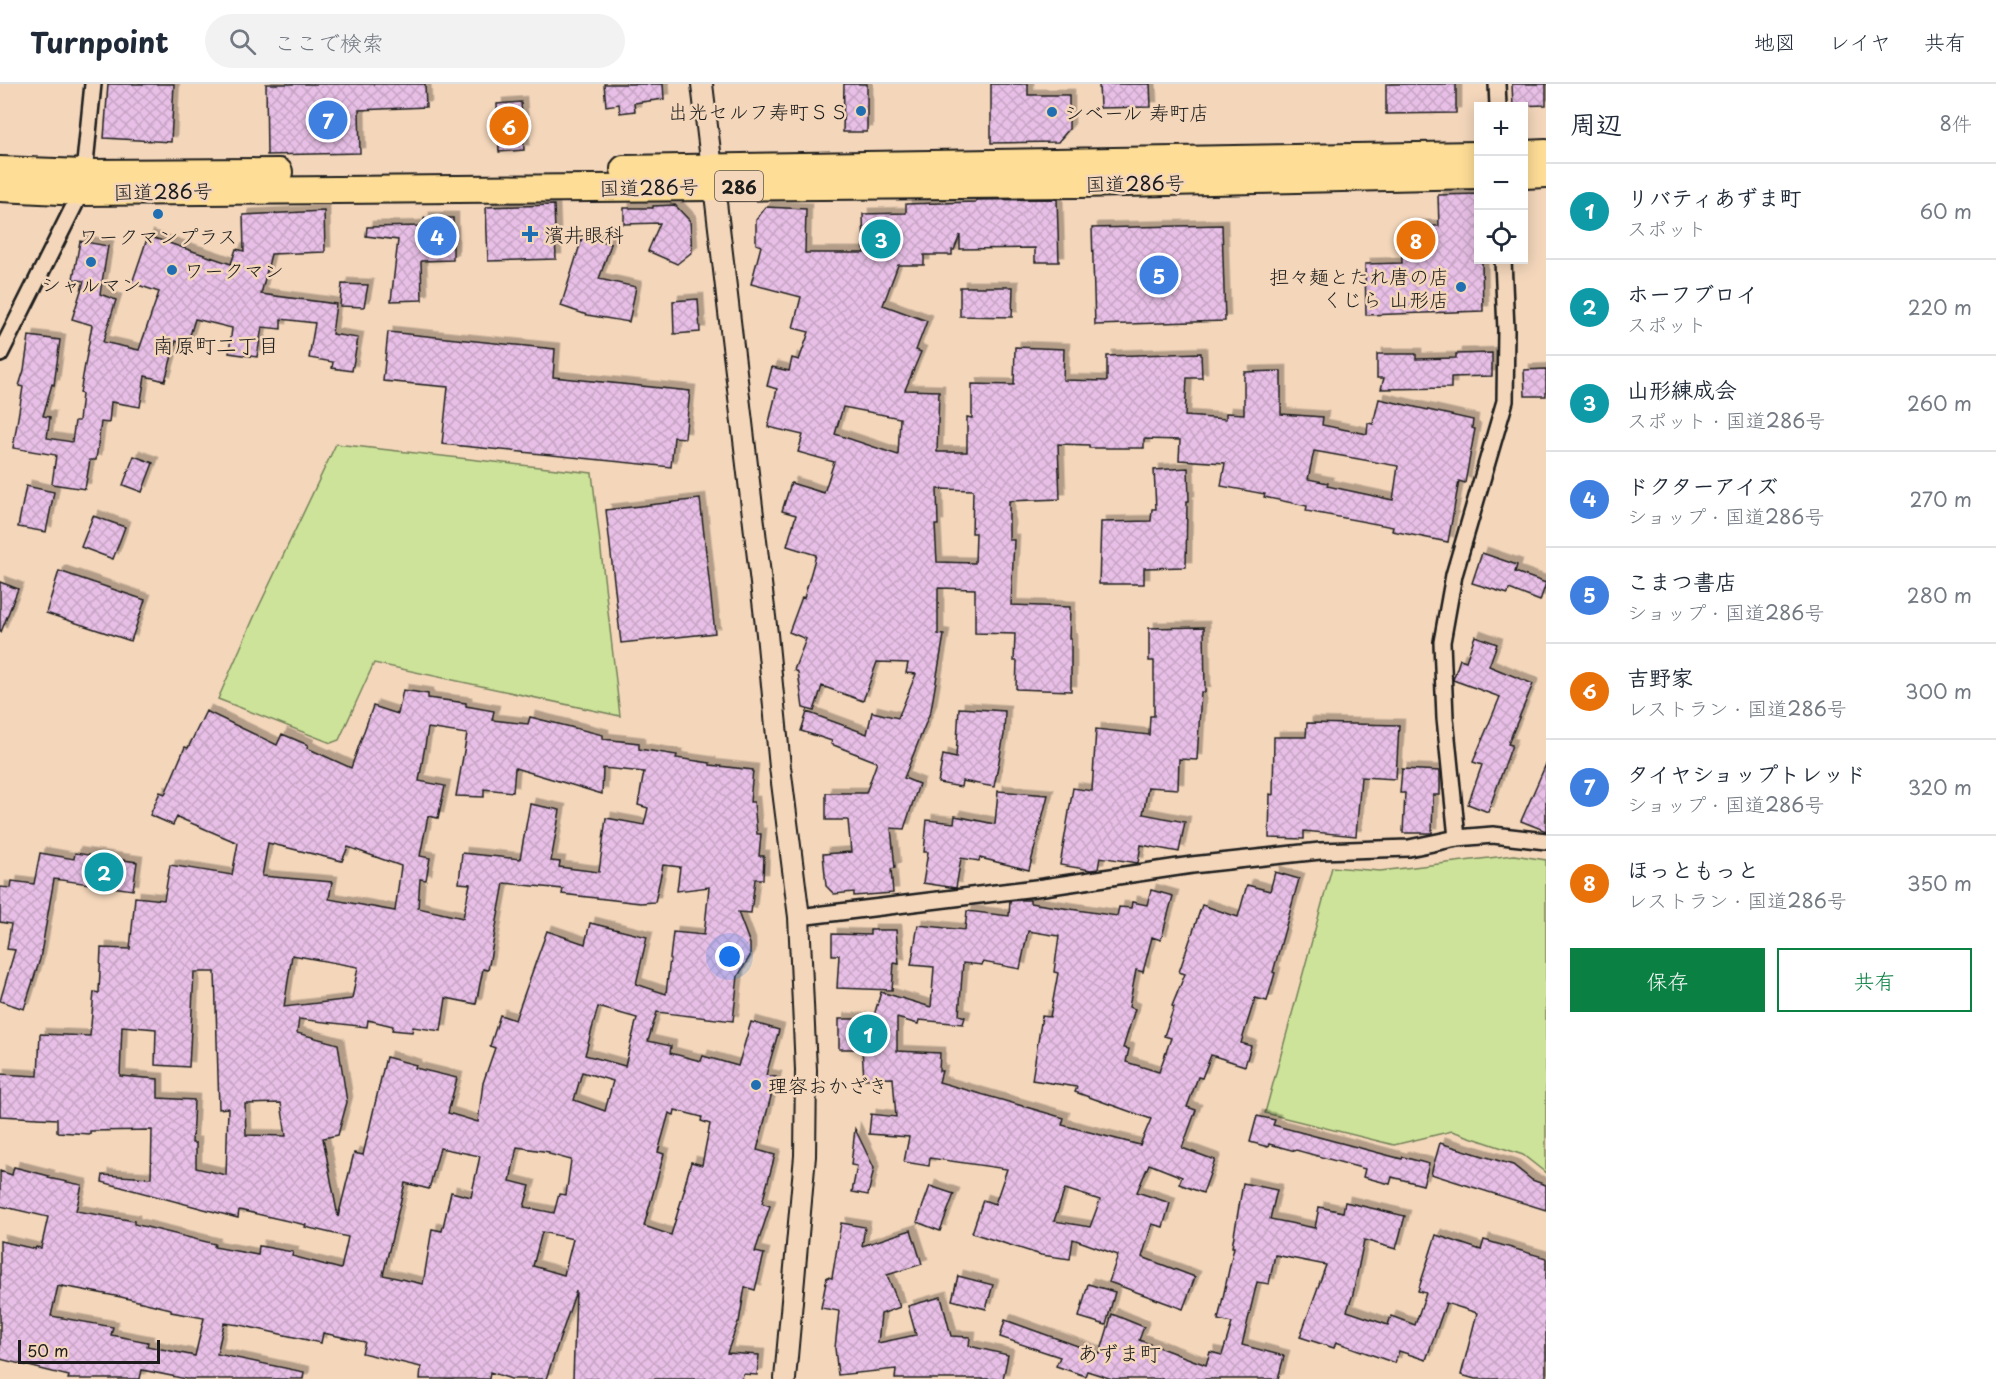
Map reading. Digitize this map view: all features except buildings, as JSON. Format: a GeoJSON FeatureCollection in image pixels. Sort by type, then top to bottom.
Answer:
{"type":"FeatureCollection","features":[{"type":"Feature","properties":{"kind":"highway"},"geometry":{"type":"LineString","coordinates":[[1528,154],[1546,153]]}},
{"type":"Feature","properties":{"kind":"highway","name":"国道286号"},"geometry":{"type":"LineString","coordinates":[[0,188],[82,182],[713,177],[1474,155]]}},
{"type":"Feature","properties":{"kind":"highway","name":"国道286号"},"geometry":{"type":"LineString","coordinates":[[0,170],[82,182]]}},
{"type":"Feature","properties":{"kind":"highway"},"geometry":{"type":"LineString","coordinates":[[1528,175],[1546,174]]}},
{"type":"Feature","properties":{"kind":"highway","name":"国道286号"},"geometry":{"type":"LineString","coordinates":[[713,177],[1080,184],[1474,175]]}},
{"type":"Feature","properties":{"kind":"street"},"geometry":{"type":"LineString","coordinates":[[0,354],[82,182],[93,84]]}},
{"type":"Feature","properties":{"kind":"street"},"geometry":{"type":"LineString","coordinates":[[702,84],[799,917],[806,1070],[805,1156],[785,1379]]}},
{"type":"Feature","properties":{"kind":"street"},"geometry":{"type":"LineString","coordinates":[[1497,84],[1498,102]]}},
{"type":"Feature","properties":{"kind":"street"},"geometry":{"type":"LineString","coordinates":[[1457,838],[1444,718],[1442,642],[1454,575],[1505,401],[1506,330],[1503,264]]}},
{"type":"Feature","properties":{"kind":"street"},"geometry":{"type":"LineString","coordinates":[[799,917],[1320,851],[1409,848],[1457,838],[1493,835],[1546,841]]}},
{"type":"Feature","properties":{"kind":"green space"},"geometry":{"type":"Polygon","coordinates":[[[336,444],[592,473],[620,716],[374,663],[339,740],[331,743],[218,699],[336,444]]]}},
{"type":"Feature","properties":{"kind":"green space"},"geometry":{"type":"Polygon","coordinates":[[[1514,855],[1546,860],[1546,1173],[1523,1155],[1452,1131],[1394,1145],[1265,1113],[1332,867],[1380,871],[1514,855]]]}},
{"type":"Feature","properties":{"kind":"place","name":"出光セルフ寿町ＳＳ"},"geometry":{"type":"Point","coordinates":[861,111]}},
{"type":"Feature","properties":{"kind":"place","name":"シベール 寿町店"},"geometry":{"type":"Point","coordinates":[1052,112]}},
{"type":"Feature","properties":{"kind":"place","name":"タイヤショップトレッド"},"geometry":{"type":"Point","coordinates":[328,120]}},
{"type":"Feature","properties":{"kind":"place","name":"吉野家"},"geometry":{"type":"Point","coordinates":[509,126]}},
{"type":"Feature","properties":{"kind":"place","name":"ワークマンプラス"},"geometry":{"type":"Point","coordinates":[158,214]}},
{"type":"Feature","properties":{"kind":"place","name":"濱井眼科"},"geometry":{"type":"Point","coordinates":[530,234]}},
{"type":"Feature","properties":{"kind":"place","name":"ドクターアイズ"},"geometry":{"type":"Point","coordinates":[437,236]}},
{"type":"Feature","properties":{"kind":"place","name":"山形練成会"},"geometry":{"type":"Point","coordinates":[881,239]}},
{"type":"Feature","properties":{"kind":"place","name":"ほっともっと"},"geometry":{"type":"Point","coordinates":[1416,240]}},
{"type":"Feature","properties":{"kind":"place","name":"シャルマン"},"geometry":{"type":"Point","coordinates":[91,262]}},
{"type":"Feature","properties":{"kind":"place","name":"ワークマン"},"geometry":{"type":"Point","coordinates":[172,270]}},
{"type":"Feature","properties":{"kind":"place","name":"こまつ書店"},"geometry":{"type":"Point","coordinates":[1159,275]}},
{"type":"Feature","properties":{"kind":"place","name":"担々麺とたれ唐の店 くじら 山形店"},"geometry":{"type":"Point","coordinates":[1461,287]}},
{"type":"Feature","properties":{"kind":"place","name":"ホーフブロイ"},"geometry":{"type":"Point","coordinates":[104,872]}},
{"type":"Feature","properties":{"kind":"place","name":"リバティあずま町"},"geometry":{"type":"Point","coordinates":[868,1034]}},
{"type":"Feature","properties":{"kind":"place","name":"理容おかざき"},"geometry":{"type":"Point","coordinates":[756,1085]}},
{"type":"Feature","properties":{"kind":"district","name":"南原町二丁目"},"geometry":{"type":"Point","coordinates":[216,344]}},
{"type":"Feature","properties":{"kind":"district","name":"あずま町"},"geometry":{"type":"Point","coordinates":[1119,1352]}}]}
